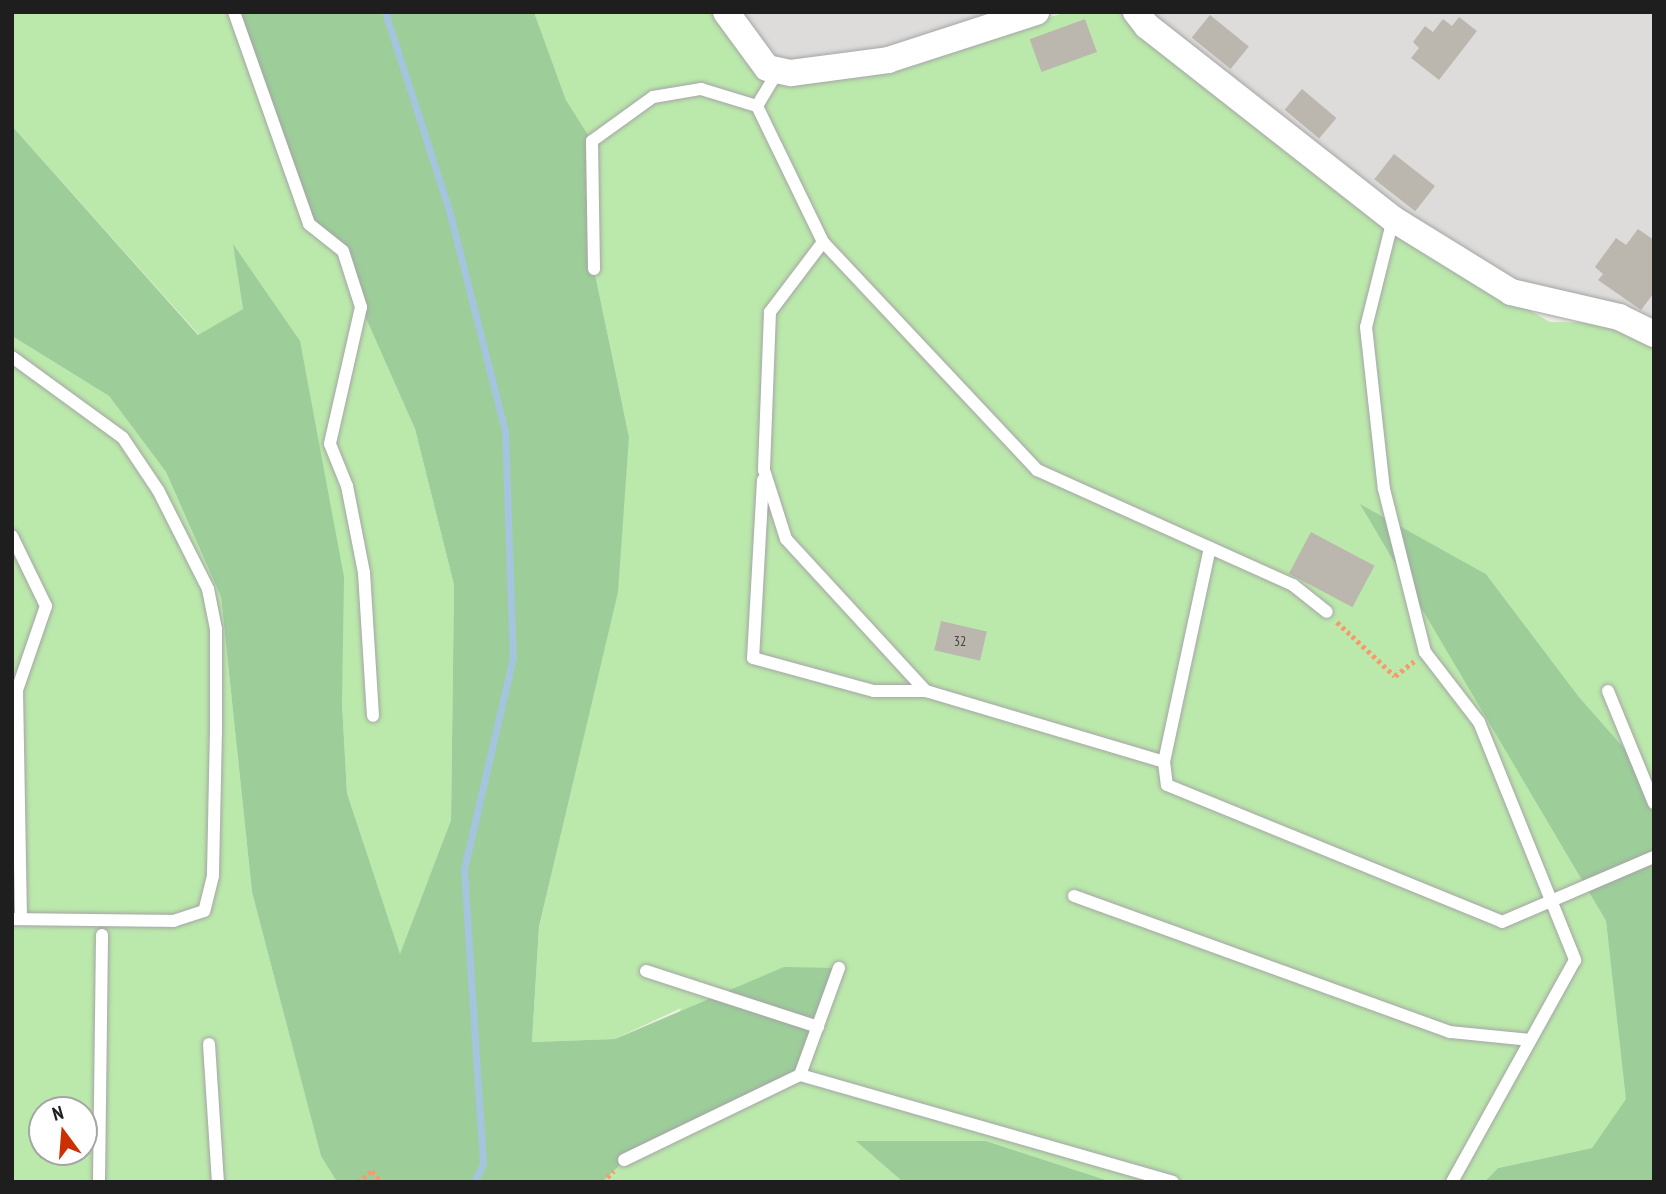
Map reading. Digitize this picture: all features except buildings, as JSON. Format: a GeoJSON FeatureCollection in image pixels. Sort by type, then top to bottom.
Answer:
{"type":"FeatureCollection","features":[{"type":"Feature","properties":{"kind":"street"},"geometry":{"type":"LineString","coordinates":[[726,12],[747,47],[767,68],[778,71],[888,60],[1036,12]]}},
{"type":"Feature","properties":{"kind":"street"},"geometry":{"type":"LineString","coordinates":[[1136,12],[1147,26],[1393,219],[1511,292],[1619,317],[1654,334]]}},
{"type":"Feature","properties":{"kind":"lane"},"geometry":{"type":"LineString","coordinates":[[234,12],[309,224],[343,251],[361,307],[330,444],[347,486],[364,573],[373,716]]}},
{"type":"Feature","properties":{"kind":"lane"},"geometry":{"type":"LineString","coordinates":[[757,106],[778,71]]}},
{"type":"Feature","properties":{"kind":"lane"},"geometry":{"type":"LineString","coordinates":[[594,269],[592,141],[653,97],[701,89],[757,106],[823,242],[1037,470],[1293,585],[1327,612]]}},
{"type":"Feature","properties":{"kind":"lane"},"geometry":{"type":"LineString","coordinates":[[1393,219],[1366,327],[1384,489],[1426,652],[1479,722],[1574,960],[1452,1182]]}},
{"type":"Feature","properties":{"kind":"lane"},"geometry":{"type":"LineString","coordinates":[[823,242],[771,312],[753,659],[874,691],[926,691],[1164,762]]}},
{"type":"Feature","properties":{"kind":"lane"},"geometry":{"type":"LineString","coordinates":[[12,357],[123,438],[158,490],[208,589],[216,629],[213,876],[204,911],[174,921],[17,919],[17,690],[46,606],[12,536]]}},
{"type":"Feature","properties":{"kind":"lane"},"geometry":{"type":"LineString","coordinates":[[764,470],[786,539],[926,691]]}},
{"type":"Feature","properties":{"kind":"lane"},"geometry":{"type":"LineString","coordinates":[[1210,548],[1164,762],[1167,785],[1502,922],[1550,899],[1654,857]]}},
{"type":"Feature","properties":{"kind":"lane"},"geometry":{"type":"LineString","coordinates":[[1608,691],[1654,803]]}},
{"type":"Feature","properties":{"kind":"lane"},"geometry":{"type":"LineString","coordinates":[[1074,896],[1450,1032],[1531,1040]]}},
{"type":"Feature","properties":{"kind":"lane"},"geometry":{"type":"LineString","coordinates":[[99,1182],[102,935]]}},
{"type":"Feature","properties":{"kind":"lane"},"geometry":{"type":"LineString","coordinates":[[800,1075],[839,968]]}},
{"type":"Feature","properties":{"kind":"lane"},"geometry":{"type":"LineString","coordinates":[[646,971],[818,1027]]}},
{"type":"Feature","properties":{"kind":"lane"},"geometry":{"type":"LineString","coordinates":[[209,1044],[218,1182]]}},
{"type":"Feature","properties":{"kind":"lane"},"geometry":{"type":"LineString","coordinates":[[624,1160],[800,1075],[1173,1182]]}},
{"type":"Feature","properties":{"kind":"path"},"geometry":{"type":"LineString","coordinates":[[1327,612],[1395,676],[1426,652]]}},
{"type":"Feature","properties":{"kind":"path"},"geometry":{"type":"LineString","coordinates":[[357,1182],[372,1171],[382,1182]]}},
{"type":"Feature","properties":{"kind":"shaded area"},"geometry":{"type":"Polygon","coordinates":[[[738,12],[1002,12],[887,52],[771,62],[738,12]]]}},
{"type":"Feature","properties":{"kind":"shaded area"},"geometry":{"type":"Polygon","coordinates":[[[1149,12],[1654,12],[1654,324],[1512,281],[1395,211],[1149,12]]]}},
{"type":"Feature","properties":{"kind":"green space"},"geometry":{"type":"Polygon","coordinates":[[[12,12],[234,12],[343,251],[361,307],[415,429],[454,585],[451,820],[400,955],[347,793],[342,703],[234,246],[243,309],[199,335],[12,126],[12,12]]]}},
{"type":"Feature","properties":{"kind":"green space"},"geometry":{"type":"Polygon","coordinates":[[[234,12],[534,12],[566,100],[592,141],[594,269],[629,437],[618,592],[539,927],[532,1042],[615,1039],[784,967],[839,968],[800,1075],[625,1160],[602,1182],[337,1182],[321,1156],[252,892],[221,597],[166,472],[109,396],[12,336],[12,126],[198,335],[243,309],[233,244],[300,341],[344,577],[342,703],[347,793],[400,954],[451,820],[454,585],[415,429],[361,307],[343,251],[309,224],[234,12]]]}},
{"type":"Feature","properties":{"kind":"green space"},"geometry":{"type":"Polygon","coordinates":[[[534,12],[716,12],[746,63],[786,80],[890,67],[1066,12],[1123,12],[1383,226],[1550,322],[1612,323],[1654,343],[1654,782],[1579,697],[1486,574],[1361,505],[1606,921],[1627,1099],[1592,1148],[1498,1168],[1484,1182],[1112,1182],[986,1141],[857,1141],[903,1182],[602,1182],[624,1160],[681,1008],[615,1039],[532,1042],[539,928],[584,734],[629,437],[594,269],[592,141],[566,100],[534,12]]]}},
{"type":"Feature","properties":{"kind":"green space"},"geometry":{"type":"Polygon","coordinates":[[[12,336],[109,396],[166,472],[221,597],[252,892],[321,1155],[337,1182],[12,1182],[12,336]]]}},
{"type":"Feature","properties":{"kind":"green space"},"geometry":{"type":"Polygon","coordinates":[[[1360,504],[1486,574],[1579,697],[1654,782],[1654,1182],[1484,1182],[1498,1168],[1592,1148],[1626,1099],[1606,921],[1360,504]]]}},
{"type":"Feature","properties":{"kind":"green space"},"geometry":{"type":"Polygon","coordinates":[[[856,1141],[986,1141],[1112,1182],[903,1182],[856,1141]]]}},
{"type":"Feature","properties":{"kind":"waterway"},"geometry":{"type":"LineString","coordinates":[[385,12],[449,210],[505,431],[513,657],[464,870],[483,1164],[474,1182]]}}]}
